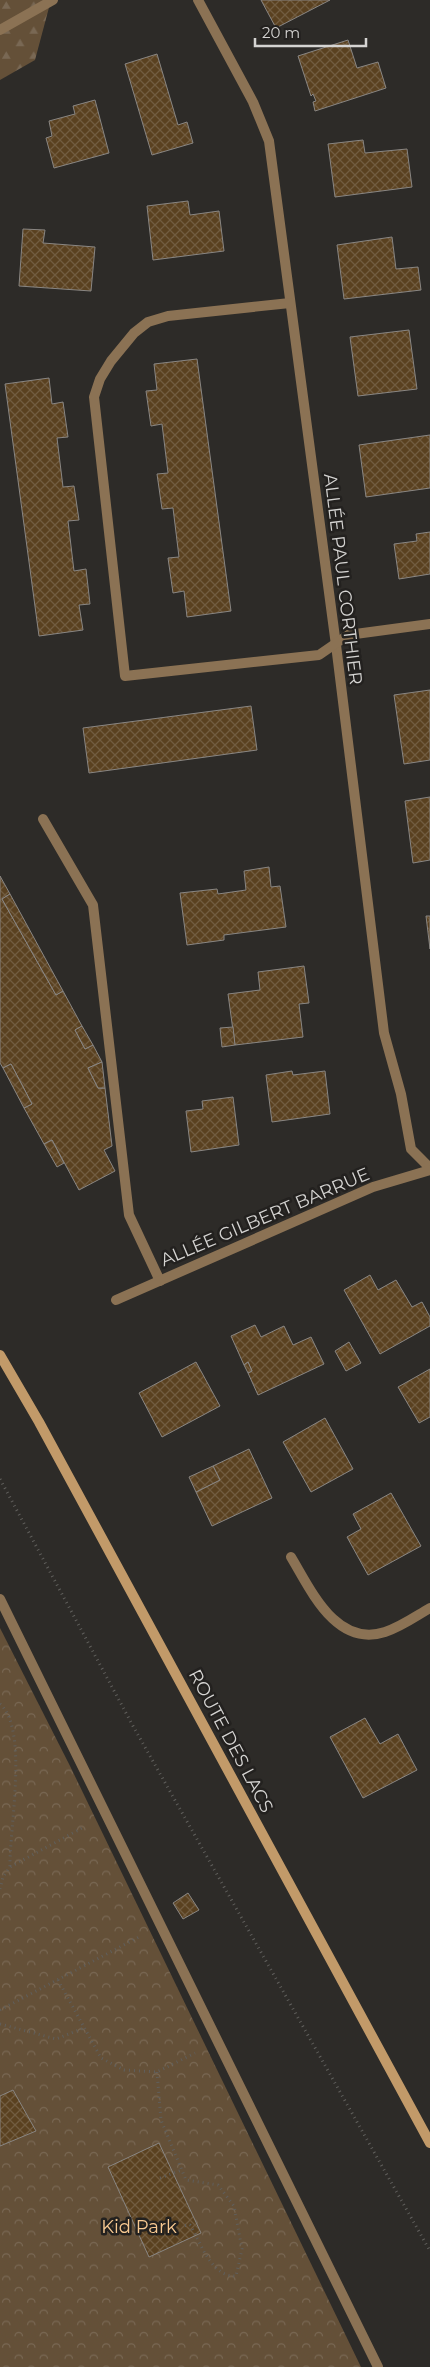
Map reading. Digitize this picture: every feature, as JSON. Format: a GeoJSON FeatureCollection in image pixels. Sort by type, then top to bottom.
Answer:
{"type":"FeatureCollection","features":[{"type":"Feature","properties":{"kind":"main road","name":"ROUTE DES LACS"},"geometry":{"type":"LineString","coordinates":[[0,1355],[44,1431],[430,2143]]}},
{"type":"Feature","properties":{"kind":"street"},"geometry":{"type":"LineString","coordinates":[[0,30],[53,0]]}},
{"type":"Feature","properties":{"kind":"street","name":"ALLÉE PAUL CORTHIER"},"geometry":{"type":"LineString","coordinates":[[198,0],[253,102],[269,141],[336,645],[384,1033],[401,1094],[411,1149],[430,1169]]}},
{"type":"Feature","properties":{"kind":"street"},"geometry":{"type":"LineString","coordinates":[[290,303],[168,316],[148,322],[122,346],[100,379],[94,397],[125,676],[319,655],[348,635],[430,624]]}},
{"type":"Feature","properties":{"kind":"street"},"geometry":{"type":"LineString","coordinates":[[43,819],[93,905],[128,1215],[160,1281]]}},
{"type":"Feature","properties":{"kind":"street","name":"ALLÉE GILBERT BARRUE"},"geometry":{"type":"LineString","coordinates":[[116,1300],[373,1187],[430,1169]]}},
{"type":"Feature","properties":{"kind":"street"},"geometry":{"type":"LineString","coordinates":[[291,1557],[325,1612],[343,1628],[364,1635],[385,1632],[430,1608]]}},
{"type":"Feature","properties":{"kind":"street"},"geometry":{"type":"LineString","coordinates":[[0,1599],[378,2367]]}},
{"type":"Feature","properties":{"kind":"path"},"geometry":{"type":"LineString","coordinates":[[0,1479],[133,1726],[430,2251]]}},
{"type":"Feature","properties":{"kind":"path"},"geometry":{"type":"LineString","coordinates":[[0,1704],[14,1732],[17,1760],[10,1867]]}},
{"type":"Feature","properties":{"kind":"path"},"geometry":{"type":"LineString","coordinates":[[0,1889],[3,1877],[10,1867],[79,1830]]}},
{"type":"Feature","properties":{"kind":"path"},"geometry":{"type":"LineString","coordinates":[[0,2010],[144,1934]]}},
{"type":"Feature","properties":{"kind":"path"},"geometry":{"type":"LineString","coordinates":[[58,1980],[101,2058],[124,2070],[157,2072],[202,2050]]}},
{"type":"Feature","properties":{"kind":"path"},"geometry":{"type":"LineString","coordinates":[[0,2024],[56,2039],[84,2028]]}},
{"type":"Feature","properties":{"kind":"path"},"geometry":{"type":"LineString","coordinates":[[157,2072],[161,2120],[186,2180],[218,2185],[234,2206],[242,2250],[236,2276],[226,2276],[213,2266],[190,2225],[181,2226]]}},
{"type":"Feature","properties":{"kind":"path"},"geometry":{"type":"LineString","coordinates":[[160,2178],[182,2170]]}},
{"type":"Feature","properties":{"kind":"green space"},"geometry":{"type":"Polygon","coordinates":[[[0,0],[51,0],[35,60],[0,80],[0,0]]]}},
{"type":"Feature","properties":{"kind":"green space","name":"Kid Park"},"geometry":{"type":"Polygon","coordinates":[[[0,1628],[70,1766],[361,2367],[0,2367],[0,1628]]]}},
{"type":"Feature","properties":{"kind":"building"},"geometry":{"type":"Polygon","coordinates":[[[261,0],[330,0],[276,28],[261,0]]]}},
{"type":"Feature","properties":{"kind":"building"},"geometry":{"type":"Polygon","coordinates":[[[348,40],[357,68],[378,62],[386,88],[315,111],[313,102],[316,101],[313,94],[311,96],[298,56],[348,40]]]}},
{"type":"Feature","properties":{"kind":"building"},"geometry":{"type":"Polygon","coordinates":[[[157,54],[178,125],[187,122],[193,143],[152,155],[125,64],[157,54]]]}},
{"type":"Feature","properties":{"kind":"building"},"geometry":{"type":"Polygon","coordinates":[[[95,100],[109,153],[54,168],[46,138],[52,136],[49,121],[75,114],[73,106],[95,100]]]}},
{"type":"Feature","properties":{"kind":"building"},"geometry":{"type":"Polygon","coordinates":[[[363,140],[365,153],[407,149],[412,187],[335,197],[328,144],[363,140]]]}},
{"type":"Feature","properties":{"kind":"building"},"geometry":{"type":"Polygon","coordinates":[[[188,201],[190,215],[219,211],[224,251],[153,260],[147,206],[188,201]]]}},
{"type":"Feature","properties":{"kind":"building"},"geometry":{"type":"Polygon","coordinates":[[[23,229],[45,230],[43,243],[95,247],[91,291],[19,286],[23,229]]]}},
{"type":"Feature","properties":{"kind":"building"},"geometry":{"type":"Polygon","coordinates":[[[392,237],[396,269],[418,267],[421,290],[344,299],[337,245],[392,237]]]}},
{"type":"Feature","properties":{"kind":"building"},"geometry":{"type":"Polygon","coordinates":[[[409,330],[417,389],[358,396],[350,337],[409,330]]]}},
{"type":"Feature","properties":{"kind":"building"},"geometry":{"type":"Polygon","coordinates":[[[197,359],[231,611],[187,617],[184,591],[173,593],[168,558],[179,557],[173,508],[162,509],[157,474],[168,473],[162,424],[151,426],[146,391],[157,390],[154,364],[197,359]]]}},
{"type":"Feature","properties":{"kind":"building"},"geometry":{"type":"Polygon","coordinates":[[[49,378],[52,404],[63,402],[68,437],[57,438],[63,487],[74,486],[79,520],[68,521],[74,571],[86,569],[90,604],[79,605],[83,630],[39,636],[5,384],[49,378]]]}},
{"type":"Feature","properties":{"kind":"building"},"geometry":{"type":"Polygon","coordinates":[[[430,435],[430,488],[366,497],[359,445],[430,435]]]}},
{"type":"Feature","properties":{"kind":"building"},"geometry":{"type":"Polygon","coordinates":[[[430,532],[430,574],[399,579],[394,544],[417,541],[416,534],[430,532]]]}},
{"type":"Feature","properties":{"kind":"building"},"geometry":{"type":"Polygon","coordinates":[[[430,690],[430,760],[404,764],[394,695],[430,690]]]}},
{"type":"Feature","properties":{"kind":"building"},"geometry":{"type":"Polygon","coordinates":[[[251,706],[257,750],[89,773],[83,728],[251,706]]]}},
{"type":"Feature","properties":{"kind":"building"},"geometry":{"type":"Polygon","coordinates":[[[430,797],[430,860],[413,863],[405,801],[430,797]]]}},
{"type":"Feature","properties":{"kind":"building"},"geometry":{"type":"Polygon","coordinates":[[[269,867],[271,887],[280,886],[286,927],[224,935],[224,940],[187,945],[180,893],[217,889],[218,894],[246,890],[244,871],[269,867]]]}},
{"type":"Feature","properties":{"kind":"building"},"geometry":{"type":"Polygon","coordinates":[[[0,876],[10,894],[2,899],[56,995],[63,991],[82,1026],[75,1030],[85,1049],[93,1045],[102,1062],[88,1068],[98,1088],[105,1088],[112,1146],[104,1150],[115,1171],[79,1190],[52,1140],[44,1144],[24,1108],[32,1104],[11,1064],[3,1068],[0,1063],[0,876]]]}},
{"type":"Feature","properties":{"kind":"building"},"geometry":{"type":"Polygon","coordinates":[[[10,894],[63,991],[56,995],[2,899],[10,894]]]}},
{"type":"Feature","properties":{"kind":"building"},"geometry":{"type":"Polygon","coordinates":[[[426,916],[430,916],[430,949],[426,916]]]}},
{"type":"Feature","properties":{"kind":"building"},"geometry":{"type":"Polygon","coordinates":[[[304,966],[309,1003],[299,1004],[303,1037],[235,1045],[228,994],[260,990],[258,972],[304,966]]]}},
{"type":"Feature","properties":{"kind":"building"},"geometry":{"type":"Polygon","coordinates":[[[82,1026],[93,1045],[85,1049],[75,1030],[82,1026]]]}},
{"type":"Feature","properties":{"kind":"building"},"geometry":{"type":"Polygon","coordinates":[[[233,1027],[235,1045],[222,1047],[220,1028],[233,1027]]]}},
{"type":"Feature","properties":{"kind":"building"},"geometry":{"type":"Polygon","coordinates":[[[102,1062],[105,1088],[98,1088],[88,1068],[102,1062]]]}},
{"type":"Feature","properties":{"kind":"building"},"geometry":{"type":"Polygon","coordinates":[[[11,1064],[32,1104],[24,1108],[3,1068],[11,1064]]]}},
{"type":"Feature","properties":{"kind":"building"},"geometry":{"type":"Polygon","coordinates":[[[292,1071],[293,1075],[325,1071],[330,1114],[272,1122],[266,1075],[292,1071]]]}},
{"type":"Feature","properties":{"kind":"building"},"geometry":{"type":"Polygon","coordinates":[[[233,1097],[239,1145],[191,1152],[186,1111],[203,1109],[202,1101],[233,1097]]]}},
{"type":"Feature","properties":{"kind":"building"},"geometry":{"type":"Polygon","coordinates":[[[52,1140],[64,1163],[57,1167],[44,1144],[52,1140]]]}},
{"type":"Feature","properties":{"kind":"building"},"geometry":{"type":"Polygon","coordinates":[[[370,1275],[378,1290],[396,1280],[412,1307],[422,1302],[430,1317],[430,1326],[380,1354],[344,1290],[370,1275]]]}},
{"type":"Feature","properties":{"kind":"building"},"geometry":{"type":"Polygon","coordinates":[[[255,1325],[261,1337],[284,1326],[293,1345],[311,1337],[324,1364],[258,1395],[248,1373],[252,1371],[248,1362],[244,1365],[231,1336],[255,1325]]]}},
{"type":"Feature","properties":{"kind":"building"},"geometry":{"type":"Polygon","coordinates":[[[349,1342],[361,1363],[346,1371],[335,1351],[349,1342]]]}},
{"type":"Feature","properties":{"kind":"building"},"geometry":{"type":"Polygon","coordinates":[[[196,1362],[220,1406],[162,1437],[139,1393],[196,1362]]]}},
{"type":"Feature","properties":{"kind":"building"},"geometry":{"type":"Polygon","coordinates":[[[248,1362],[252,1371],[248,1373],[244,1365],[248,1362]]]}},
{"type":"Feature","properties":{"kind":"building"},"geometry":{"type":"Polygon","coordinates":[[[430,1369],[430,1417],[419,1423],[398,1387],[430,1369]]]}},
{"type":"Feature","properties":{"kind":"building"},"geometry":{"type":"Polygon","coordinates":[[[325,1418],[353,1469],[311,1492],[283,1442],[325,1418]]]}},
{"type":"Feature","properties":{"kind":"building"},"geometry":{"type":"Polygon","coordinates":[[[249,1449],[272,1498],[212,1526],[196,1492],[220,1480],[213,1466],[249,1449]]]}},
{"type":"Feature","properties":{"kind":"building"},"geometry":{"type":"Polygon","coordinates":[[[213,1466],[220,1480],[196,1492],[189,1477],[213,1466]]]}},
{"type":"Feature","properties":{"kind":"building"},"geometry":{"type":"Polygon","coordinates":[[[391,1493],[421,1546],[368,1575],[347,1537],[361,1529],[353,1514],[391,1493]]]}},
{"type":"Feature","properties":{"kind":"building"},"geometry":{"type":"Polygon","coordinates":[[[365,1718],[380,1744],[398,1734],[417,1770],[363,1798],[330,1737],[365,1718]]]}},
{"type":"Feature","properties":{"kind":"building"},"geometry":{"type":"Polygon","coordinates":[[[188,1893],[199,1910],[183,1919],[173,1903],[188,1893]]]}},
{"type":"Feature","properties":{"kind":"building"},"geometry":{"type":"Polygon","coordinates":[[[13,2090],[36,2131],[0,2146],[0,2096],[13,2090]]]}},
{"type":"Feature","properties":{"kind":"building"},"geometry":{"type":"Polygon","coordinates":[[[159,2143],[201,2233],[149,2257],[108,2167],[159,2143]]]}}]}
